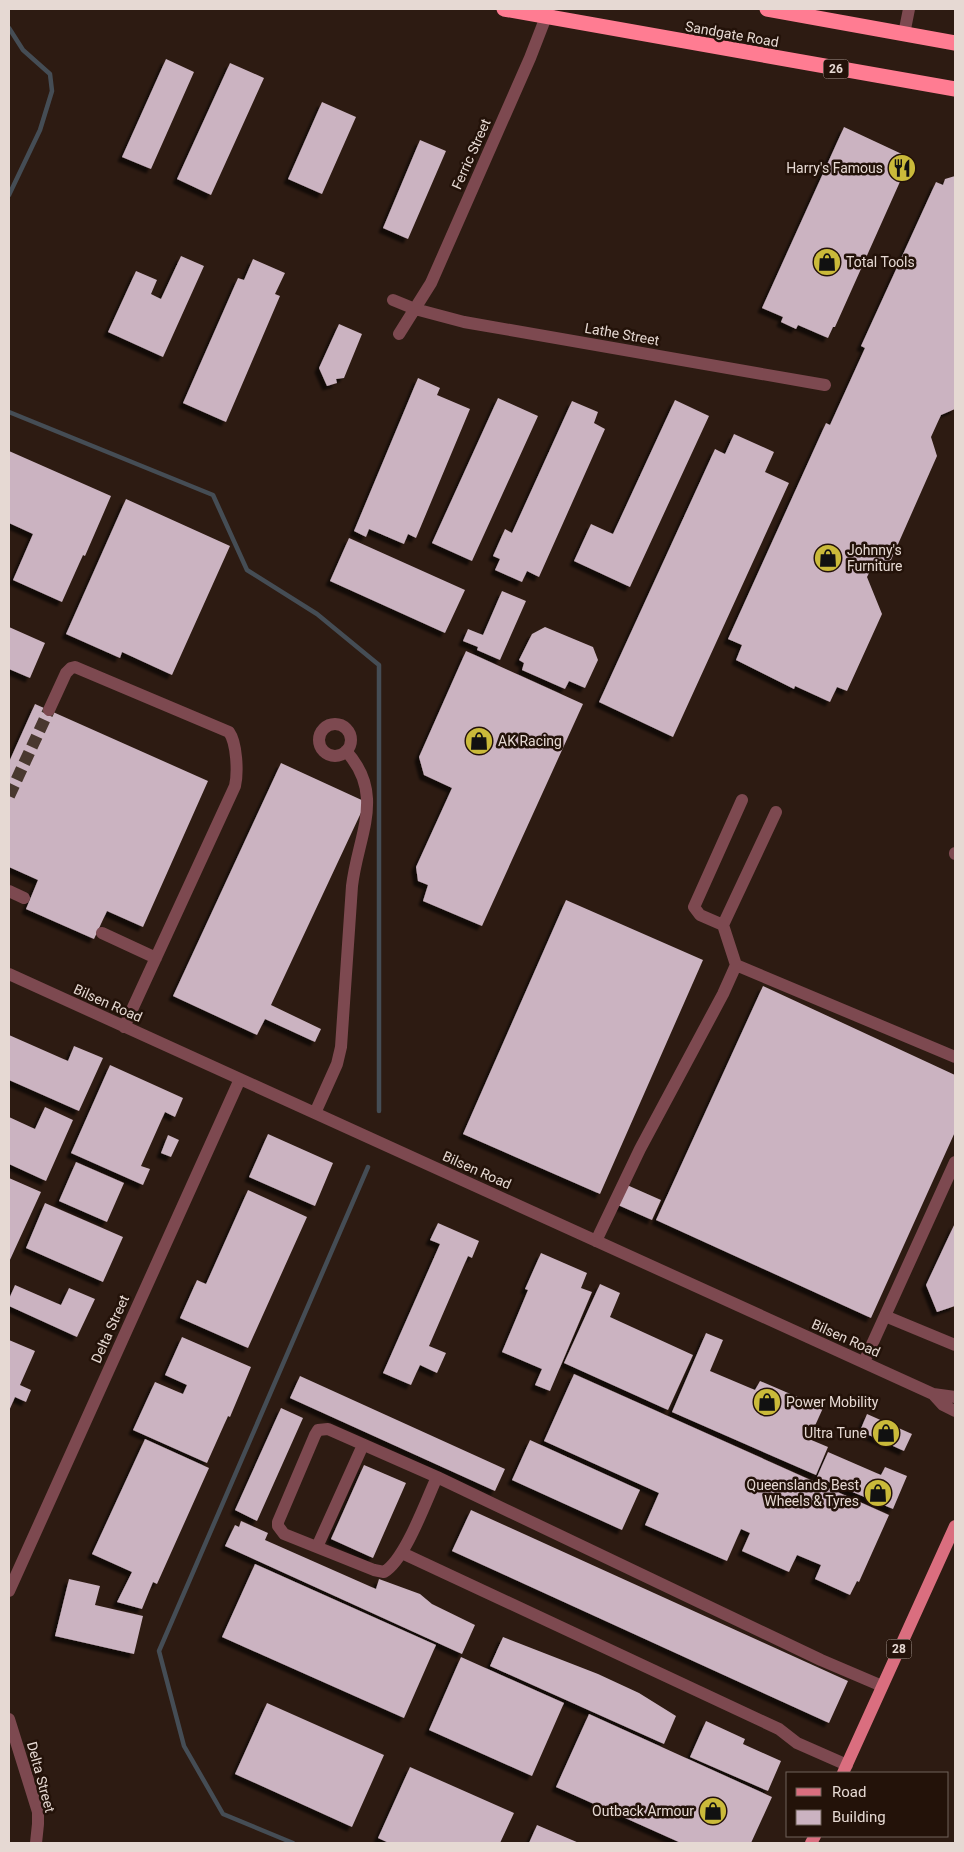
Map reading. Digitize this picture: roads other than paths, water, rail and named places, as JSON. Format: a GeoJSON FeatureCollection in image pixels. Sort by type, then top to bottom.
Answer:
{"type":"FeatureCollection","features":[{"type":"Feature","properties":{"kind":"highway","name":"Sandgate Road"},"geometry":{"type":"LineString","coordinates":[[504,9],[548,12],[955,89]]}},
{"type":"Feature","properties":{"kind":"highway"},"geometry":{"type":"LineString","coordinates":[[767,9],[955,43]]}},
{"type":"Feature","properties":{"kind":"main road","name":"28"},"geometry":{"type":"LineString","coordinates":[[845,1769],[955,1526]]}},
{"type":"Feature","properties":{"kind":"street"},"geometry":{"type":"LineString","coordinates":[[904,34],[909,9]]}},
{"type":"Feature","properties":{"kind":"street","name":"Ferric Street"},"geometry":{"type":"LineString","coordinates":[[399,334],[416,309],[430,283],[530,58],[548,12]]}},
{"type":"Feature","properties":{"kind":"street","name":"Lathe Street"},"geometry":{"type":"LineString","coordinates":[[393,300],[416,309],[464,322],[825,385]]}},
{"type":"Feature","properties":{"kind":"street"},"geometry":{"type":"LineString","coordinates":[[49,710],[66,673],[70,668],[76,667],[229,732],[233,737],[237,780],[235,786],[124,1027]]}},
{"type":"Feature","properties":{"kind":"street"},"geometry":{"type":"LineString","coordinates":[[314,1113],[337,1064],[341,1047],[353,877],[368,806],[368,791],[362,774],[346,751]]}},
{"type":"Feature","properties":{"kind":"street"},"geometry":{"type":"LineString","coordinates":[[723,926],[700,915],[694,907],[742,800]]}},
{"type":"Feature","properties":{"kind":"street"},"geometry":{"type":"LineString","coordinates":[[596,1241],[640,1149],[723,994],[736,965],[723,926],[776,812]]}},
{"type":"Feature","properties":{"kind":"street"},"geometry":{"type":"LineString","coordinates":[[9,891],[24,898]]}},
{"type":"Feature","properties":{"kind":"street"},"geometry":{"type":"LineString","coordinates":[[102,933],[156,958]]}},
{"type":"Feature","properties":{"kind":"street"},"geometry":{"type":"LineString","coordinates":[[736,965],[955,1057]]}},
{"type":"Feature","properties":{"kind":"street","name":"Bilsen Road"},"geometry":{"type":"LineString","coordinates":[[9,974],[933,1394],[955,1397]]}},
{"type":"Feature","properties":{"kind":"street","name":"Delta Street"},"geometry":{"type":"LineString","coordinates":[[9,1591],[240,1079]]}},
{"type":"Feature","properties":{"kind":"street"},"geometry":{"type":"LineString","coordinates":[[864,1362],[955,1162]]}},
{"type":"Feature","properties":{"kind":"street"},"geometry":{"type":"LineString","coordinates":[[885,1316],[955,1345]]}},
{"type":"Feature","properties":{"kind":"street","name":"Bilsen Road"},"geometry":{"type":"LineString","coordinates":[[933,1394],[943,1405],[955,1410]]}},
{"type":"Feature","properties":{"kind":"street"},"geometry":{"type":"LineString","coordinates":[[437,1477],[402,1553],[392,1566],[384,1572],[284,1534],[278,1526],[278,1522],[315,1435],[318,1430],[328,1429],[437,1477],[822,1660],[882,1686]]}},
{"type":"Feature","properties":{"kind":"street"},"geometry":{"type":"LineString","coordinates":[[317,1547],[363,1445]]}},
{"type":"Feature","properties":{"kind":"street"},"geometry":{"type":"LineString","coordinates":[[402,1553],[779,1729],[797,1743],[845,1769]]}},
{"type":"Feature","properties":{"kind":"street","name":"Delta Street"},"geometry":{"type":"LineString","coordinates":[[9,1719],[38,1812],[36,1843]]}},
{"type":"Feature","properties":{"kind":"waterway"},"geometry":{"type":"LineString","coordinates":[[9,28],[23,50],[50,74],[52,91],[40,130],[9,195]]}},
{"type":"Feature","properties":{"kind":"waterway"},"geometry":{"type":"LineString","coordinates":[[9,412],[213,495],[247,570],[317,614],[379,665],[379,1111]]}},
{"type":"Feature","properties":{"kind":"waterway"},"geometry":{"type":"LineString","coordinates":[[293,1843],[223,1814],[184,1746],[159,1651],[368,1167]]}},
{"type":"Feature","properties":{"kind":"tunnel"},"geometry":{"type":"LineString","coordinates":[[9,796],[49,710]]}},
{"type":"Feature","properties":{"kind":"place","name":"Harry's Famous"},"geometry":{"type":"Point","coordinates":[902,168]}},
{"type":"Feature","properties":{"kind":"place","name":"Total Tools"},"geometry":{"type":"Point","coordinates":[827,262]}},
{"type":"Feature","properties":{"kind":"place","name":"Johnny's Furniture"},"geometry":{"type":"Point","coordinates":[828,558]}},
{"type":"Feature","properties":{"kind":"place","name":"AK Racing"},"geometry":{"type":"Point","coordinates":[479,741]}},
{"type":"Feature","properties":{"kind":"place","name":"Power Mobility"},"geometry":{"type":"Point","coordinates":[767,1402]}},
{"type":"Feature","properties":{"kind":"place","name":"Ultra Tune"},"geometry":{"type":"Point","coordinates":[886,1433]}},
{"type":"Feature","properties":{"kind":"place","name":"Queenslands Best Wheels & Tyres"},"geometry":{"type":"Point","coordinates":[878,1493]}},
{"type":"Feature","properties":{"kind":"place","name":"Outback Armour"},"geometry":{"type":"Point","coordinates":[713,1811]}}]}
